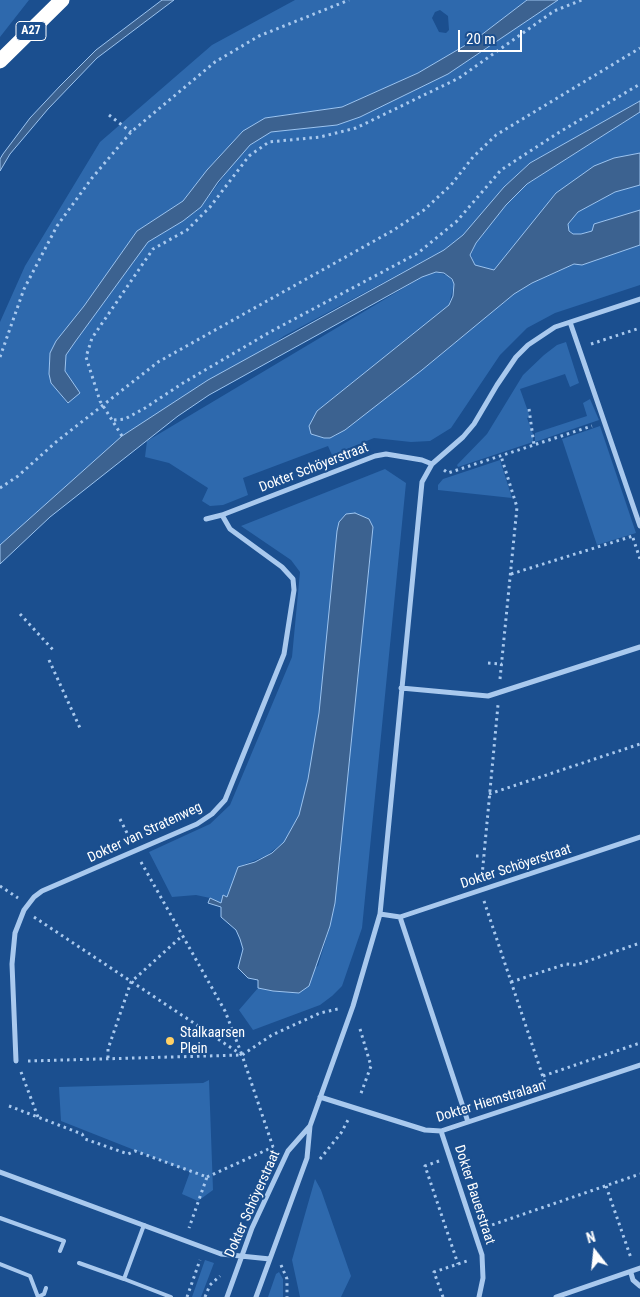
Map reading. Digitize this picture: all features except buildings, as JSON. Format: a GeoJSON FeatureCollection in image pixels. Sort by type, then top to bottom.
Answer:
{"type":"FeatureCollection","features":[{"type":"Feature","properties":{"kind":"highway","name":"A27"},"geometry":{"type":"LineString","coordinates":[[0,61],[62,0]]}},
{"type":"Feature","properties":{"kind":"street","name":"Dokter Schöyerstraat"},"geometry":{"type":"LineString","coordinates":[[256,1297],[307,1158],[310,1126],[352,1006],[380,914],[422,482],[432,464],[463,437],[474,424],[516,357],[542,334],[570,322],[640,299]]}},
{"type":"Feature","properties":{"kind":"street"},"geometry":{"type":"LineString","coordinates":[[570,322],[640,526]]}},
{"type":"Feature","properties":{"kind":"street","name":"Dokter Schöyerstraat"},"geometry":{"type":"LineString","coordinates":[[206,519],[222,516],[375,456],[386,454],[422,460],[432,464]]}},
{"type":"Feature","properties":{"kind":"street","name":"Dokter van Stratenweg"},"geometry":{"type":"LineString","coordinates":[[16,1061],[12,964],[15,933],[24,910],[42,891],[197,824],[212,814],[225,800],[284,654],[295,585],[293,579],[282,567],[230,529],[222,516]]}},
{"type":"Feature","properties":{"kind":"street"},"geometry":{"type":"LineString","coordinates":[[401,688],[488,696],[640,647]]}},
{"type":"Feature","properties":{"kind":"street","name":"Dokter Schöyerstraat"},"geometry":{"type":"LineString","coordinates":[[380,914],[400,917],[640,837]]}},
{"type":"Feature","properties":{"kind":"street"},"geometry":{"type":"LineString","coordinates":[[400,917],[468,1122]]}},
{"type":"Feature","properties":{"kind":"street","name":"Dokter Hiemstralaan"},"geometry":{"type":"LineString","coordinates":[[320,1097],[425,1130],[441,1131],[640,1065]]}},
{"type":"Feature","properties":{"kind":"street","name":"Dokter Schöyerstraat"},"geometry":{"type":"LineString","coordinates":[[227,1297],[241,1256],[288,1152],[310,1126]]}},
{"type":"Feature","properties":{"kind":"street","name":"Dokter Bauerstraat"},"geometry":{"type":"LineString","coordinates":[[441,1131],[482,1255],[483,1278],[479,1297]]}},
{"type":"Feature","properties":{"kind":"street"},"geometry":{"type":"LineString","coordinates":[[0,1172],[221,1254],[270,1259]]}},
{"type":"Feature","properties":{"kind":"street"},"geometry":{"type":"LineString","coordinates":[[556,1297],[640,1268]]}},
{"type":"Feature","properties":{"kind":"street"},"geometry":{"type":"LineString","coordinates":[[630,1273],[633,1280],[640,1286]]}},
{"type":"Feature","properties":{"kind":"lane"},"geometry":{"type":"LineString","coordinates":[[0,1218],[64,1241],[60,1251]]}},
{"type":"Feature","properties":{"kind":"lane"},"geometry":{"type":"LineString","coordinates":[[124,1279],[144,1225]]}},
{"type":"Feature","properties":{"kind":"lane"},"geometry":{"type":"LineString","coordinates":[[79,1263],[171,1297]]}},
{"type":"Feature","properties":{"kind":"lane"},"geometry":{"type":"LineString","coordinates":[[0,1264],[30,1276],[38,1297],[44,1294],[46,1288]]}},
{"type":"Feature","properties":{"kind":"path"},"geometry":{"type":"LineString","coordinates":[[0,358],[24,289],[57,226],[92,178],[131,132],[215,62],[252,40],[349,0]]}},
{"type":"Feature","properties":{"kind":"path"},"geometry":{"type":"LineString","coordinates":[[122,436],[114,420],[100,401],[86,357],[92,338],[153,249],[186,230],[210,207],[249,156],[269,142],[320,137],[356,128],[459,78],[554,11],[582,0]]}},
{"type":"Feature","properties":{"kind":"path"},"geometry":{"type":"LineString","coordinates":[[0,488],[18,476],[56,442],[158,362],[392,231],[424,210],[451,185],[473,157],[496,135],[640,48]]}},
{"type":"Feature","properties":{"kind":"path"},"geometry":{"type":"LineString","coordinates":[[114,420],[125,419],[182,383],[270,332],[418,253],[458,222],[501,170],[640,84]]}},
{"type":"Feature","properties":{"kind":"path"},"geometry":{"type":"LineString","coordinates":[[109,116],[131,132]]}},
{"type":"Feature","properties":{"kind":"path"},"geometry":{"type":"LineString","coordinates":[[578,349],[640,328]]}},
{"type":"Feature","properties":{"kind":"path"},"geometry":{"type":"LineString","coordinates":[[529,409],[534,445]]}},
{"type":"Feature","properties":{"kind":"path"},"geometry":{"type":"LineString","coordinates":[[432,464],[448,473],[605,422]]}},
{"type":"Feature","properties":{"kind":"path"},"geometry":{"type":"LineString","coordinates":[[501,456],[517,507],[480,891],[550,1096]]}},
{"type":"Feature","properties":{"kind":"path"},"geometry":{"type":"LineString","coordinates":[[510,574],[640,534]]}},
{"type":"Feature","properties":{"kind":"path"},"geometry":{"type":"LineString","coordinates":[[633,536],[640,559]]}},
{"type":"Feature","properties":{"kind":"path"},"geometry":{"type":"LineString","coordinates":[[20,614],[55,652]]}},
{"type":"Feature","properties":{"kind":"path"},"geometry":{"type":"LineString","coordinates":[[49,660],[80,728]]}},
{"type":"Feature","properties":{"kind":"path"},"geometry":{"type":"LineString","coordinates":[[488,662],[502,664]]}},
{"type":"Feature","properties":{"kind":"path"},"geometry":{"type":"LineString","coordinates":[[489,794],[640,744]]}},
{"type":"Feature","properties":{"kind":"path"},"geometry":{"type":"LineString","coordinates":[[120,819],[225,1011],[273,1147]]}},
{"type":"Feature","properties":{"kind":"path"},"geometry":{"type":"LineString","coordinates":[[476,856],[484,856]]}},
{"type":"Feature","properties":{"kind":"path"},"geometry":{"type":"LineString","coordinates":[[0,886],[28,904]]}},
{"type":"Feature","properties":{"kind":"path"},"geometry":{"type":"LineString","coordinates":[[24,910],[242,1055]]}},
{"type":"Feature","properties":{"kind":"path"},"geometry":{"type":"LineString","coordinates":[[108,1058],[108,1049],[131,982],[183,936]]}},
{"type":"Feature","properties":{"kind":"path"},"geometry":{"type":"LineString","coordinates":[[511,982],[566,964],[576,965],[640,943]]}},
{"type":"Feature","properties":{"kind":"path"},"geometry":{"type":"LineString","coordinates":[[39,1118],[16,1061],[242,1055],[272,1035],[320,1013],[352,1006],[371,1066],[355,1108],[341,1133],[318,1162],[307,1158]]}},
{"type":"Feature","properties":{"kind":"path"},"geometry":{"type":"LineString","coordinates":[[543,1076],[640,1043]]}},
{"type":"Feature","properties":{"kind":"path"},"geometry":{"type":"LineString","coordinates":[[10,1106],[82,1134],[85,1139],[128,1154],[135,1151],[207,1177],[273,1147],[288,1152]]}},
{"type":"Feature","properties":{"kind":"path"},"geometry":{"type":"LineString","coordinates":[[449,1157],[425,1166],[458,1264]]}},
{"type":"Feature","properties":{"kind":"path"},"geometry":{"type":"LineString","coordinates":[[474,1231],[640,1174]]}},
{"type":"Feature","properties":{"kind":"path"},"geometry":{"type":"LineString","coordinates":[[185,1240],[207,1177]]}},
{"type":"Feature","properties":{"kind":"path"},"geometry":{"type":"LineString","coordinates":[[606,1186],[631,1259],[636,1262]]}},
{"type":"Feature","properties":{"kind":"path"},"geometry":{"type":"LineString","coordinates":[[187,1297],[205,1248]]}},
{"type":"Feature","properties":{"kind":"path"},"geometry":{"type":"LineString","coordinates":[[443,1297],[434,1272],[482,1255]]}},
{"type":"Feature","properties":{"kind":"path"},"geometry":{"type":"LineString","coordinates":[[270,1259],[280,1263],[286,1273],[287,1297]]}},
{"type":"Feature","properties":{"kind":"shaded area"},"geometry":{"type":"Polygon","coordinates":[[[0,0],[29,0],[0,37],[0,0]]]}},
{"type":"Feature","properties":{"kind":"shaded area"},"geometry":{"type":"Polygon","coordinates":[[[162,0],[174,0],[97,58],[48,109],[10,154],[0,171],[0,159],[3,154],[30,118],[60,86],[96,50],[162,0]]]}},
{"type":"Feature","properties":{"kind":"shaded area"},"geometry":{"type":"Polygon","coordinates":[[[295,0],[527,0],[476,39],[418,73],[342,107],[265,118],[243,131],[207,170],[183,201],[137,231],[84,306],[56,341],[49,362],[52,383],[67,403],[79,393],[65,371],[66,355],[75,342],[148,242],[183,221],[201,207],[241,153],[260,137],[271,132],[337,125],[360,117],[448,74],[558,0],[640,0],[640,101],[530,163],[504,187],[463,235],[444,250],[284,336],[0,545],[0,322],[25,266],[100,142],[212,45],[295,0]],[[440,10],[435,12],[432,18],[439,32],[446,33],[449,30],[448,16],[440,10]]]}},
{"type":"Feature","properties":{"kind":"shaded area"},"geometry":{"type":"Polygon","coordinates":[[[527,0],[558,0],[448,74],[360,117],[337,125],[271,132],[250,145],[218,182],[201,207],[183,221],[148,242],[66,355],[65,371],[80,393],[68,403],[51,383],[49,374],[50,353],[56,341],[84,306],[137,231],[183,201],[207,170],[243,131],[265,118],[342,107],[418,73],[476,39],[527,0]]]}},
{"type":"Feature","properties":{"kind":"shaded area"},"geometry":{"type":"Polygon","coordinates":[[[640,101],[640,112],[527,184],[506,205],[476,243],[470,255],[475,265],[494,270],[556,193],[594,166],[614,158],[640,153],[640,185],[615,192],[578,212],[568,224],[569,231],[573,234],[581,234],[592,231],[594,224],[640,210],[640,245],[582,265],[574,264],[532,283],[514,294],[422,370],[345,430],[330,438],[311,434],[309,426],[317,411],[449,305],[453,296],[454,284],[452,279],[444,273],[436,272],[422,277],[209,395],[178,416],[50,517],[0,564],[0,545],[122,436],[208,380],[444,250],[463,235],[504,187],[530,163],[640,101]]]}},
{"type":"Feature","properties":{"kind":"shaded area"},"geometry":{"type":"Polygon","coordinates":[[[640,112],[640,153],[614,158],[556,193],[494,270],[475,265],[471,255],[476,243],[506,205],[526,185],[640,112]]]}},
{"type":"Feature","properties":{"kind":"shaded area"},"geometry":{"type":"Polygon","coordinates":[[[640,185],[640,210],[594,224],[592,231],[573,234],[569,231],[568,224],[578,212],[615,192],[640,185]]]}},
{"type":"Feature","properties":{"kind":"shaded area"},"geometry":{"type":"Polygon","coordinates":[[[640,245],[640,285],[555,313],[527,328],[500,355],[451,428],[430,441],[411,442],[374,438],[332,455],[328,446],[243,478],[248,495],[223,505],[210,506],[202,501],[208,488],[169,463],[145,457],[147,441],[422,277],[436,272],[449,276],[454,284],[449,305],[317,411],[309,426],[312,434],[324,438],[335,436],[422,370],[514,294],[532,283],[575,264],[582,265],[640,245]]]}},
{"type":"Feature","properties":{"kind":"shaded area"},"geometry":{"type":"Polygon","coordinates":[[[566,342],[579,383],[570,387],[565,374],[520,389],[530,417],[527,418],[533,434],[533,442],[458,467],[457,465],[487,434],[523,375],[557,345],[566,342]]]}},
{"type":"Feature","properties":{"kind":"shaded area"},"geometry":{"type":"Polygon","coordinates":[[[590,399],[599,420],[535,442],[535,433],[587,416],[583,403],[590,399]]]}},
{"type":"Feature","properties":{"kind":"shaded area"},"geometry":{"type":"Polygon","coordinates":[[[600,426],[636,533],[597,545],[562,439],[600,426]]]}},
{"type":"Feature","properties":{"kind":"shaded area"},"geometry":{"type":"Polygon","coordinates":[[[500,460],[512,498],[438,490],[438,485],[443,479],[500,460]]]}},
{"type":"Feature","properties":{"kind":"shaded area"},"geometry":{"type":"Polygon","coordinates":[[[385,469],[406,483],[362,928],[342,986],[332,996],[320,1005],[253,1030],[239,1010],[258,988],[273,991],[318,966],[330,926],[335,903],[373,528],[339,522],[319,713],[308,779],[299,815],[284,842],[266,856],[238,867],[227,897],[223,895],[221,904],[210,898],[196,895],[172,897],[149,852],[210,824],[230,805],[292,657],[300,572],[291,560],[241,526],[385,469]]]}},
{"type":"Feature","properties":{"kind":"shaded area"},"geometry":{"type":"Polygon","coordinates":[[[355,513],[369,519],[373,527],[335,903],[330,926],[309,986],[299,993],[273,991],[258,988],[258,980],[248,978],[238,968],[243,949],[236,930],[221,917],[221,907],[208,903],[210,898],[221,903],[223,895],[227,897],[238,867],[255,862],[272,853],[284,842],[299,815],[308,779],[319,713],[337,531],[339,522],[346,514],[355,513]]]}},
{"type":"Feature","properties":{"kind":"shaded area"},"geometry":{"type":"Polygon","coordinates":[[[209,1080],[213,1190],[198,1201],[182,1194],[190,1172],[61,1121],[59,1087],[203,1083],[209,1080]]]}},
{"type":"Feature","properties":{"kind":"shaded area"},"geometry":{"type":"Polygon","coordinates":[[[315,1179],[321,1190],[351,1276],[341,1297],[300,1297],[292,1260],[315,1179]]]}},
{"type":"Feature","properties":{"kind":"shaded area"},"geometry":{"type":"Polygon","coordinates":[[[205,1260],[214,1263],[201,1297],[192,1297],[205,1260]]]}},
{"type":"Feature","properties":{"kind":"shaded area"},"geometry":{"type":"Polygon","coordinates":[[[279,1272],[283,1279],[283,1297],[268,1297],[276,1274],[279,1272]]]}},
{"type":"Feature","properties":{"kind":"place","name":"Stalkaarsen Plein"},"geometry":{"type":"Point","coordinates":[170,1041]}}]}
